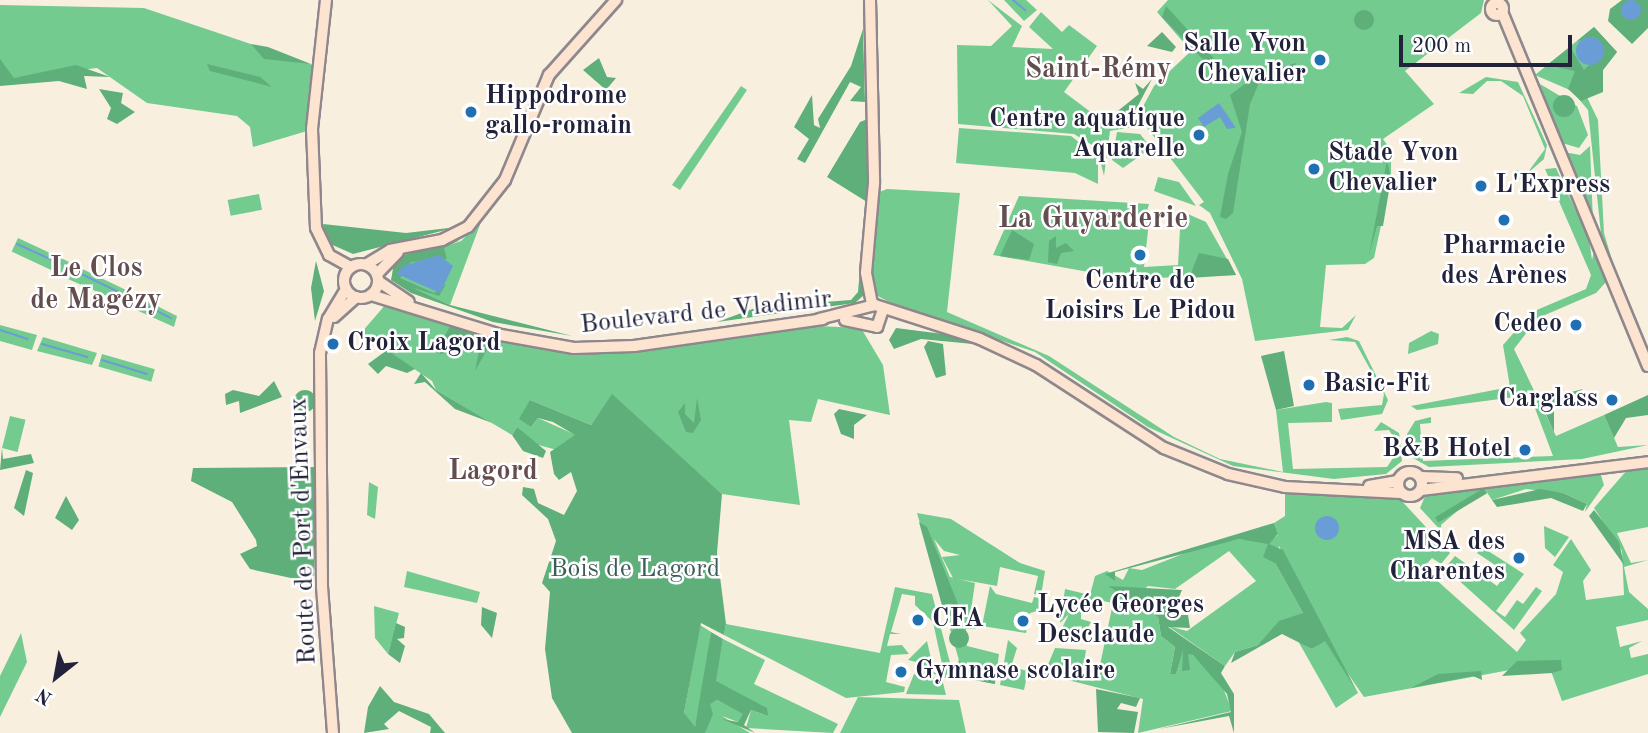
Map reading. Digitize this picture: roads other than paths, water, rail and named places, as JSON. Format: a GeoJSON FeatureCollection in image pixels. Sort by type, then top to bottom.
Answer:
{"type":"FeatureCollection","features":[{"type":"Feature","properties":{"kind":"main road"},"geometry":{"type":"LineString","coordinates":[[326,0],[312,129],[318,239],[356,297]]}},
{"type":"Feature","properties":{"kind":"main road"},"geometry":{"type":"LineString","coordinates":[[318,239],[333,259],[351,267],[367,264],[416,244],[456,235],[491,202],[544,84],[616,0]]}},
{"type":"Feature","properties":{"kind":"main road"},"geometry":{"type":"LineString","coordinates":[[864,317],[872,305],[866,273],[874,183],[870,0]]}},
{"type":"Feature","properties":{"kind":"main road"},"geometry":{"type":"LineString","coordinates":[[1494,2],[1648,366]]}},
{"type":"Feature","properties":{"kind":"main road"},"geometry":{"type":"LineString","coordinates":[[325,329],[356,297],[371,295],[391,256],[416,244]]}},
{"type":"Feature","properties":{"kind":"main road"},"geometry":{"type":"LineString","coordinates":[[367,264],[378,278]]}},
{"type":"Feature","properties":{"kind":"main road"},"geometry":{"type":"LineString","coordinates":[[325,329],[351,267]]}},
{"type":"Feature","properties":{"kind":"main road","name":"Boulevard de Vladimir"},"geometry":{"type":"LineString","coordinates":[[378,278],[431,313]]}},
{"type":"Feature","properties":{"kind":"main road","name":"Boulevard de Vladimir"},"geometry":{"type":"LineString","coordinates":[[371,295],[523,341],[590,348],[819,319],[864,317],[873,327],[883,322],[927,324]]}},
{"type":"Feature","properties":{"kind":"main road"},"geometry":{"type":"LineString","coordinates":[[872,305],[1021,356],[1197,463],[1270,485],[1401,492],[1411,496],[1421,490],[1468,479],[1648,462]]}},
{"type":"Feature","properties":{"kind":"main road"},"geometry":{"type":"LineString","coordinates":[[883,310],[883,322]]}},
{"type":"Feature","properties":{"kind":"main road","name":"Route de Port d'Envaux"},"geometry":{"type":"LineString","coordinates":[[325,329],[320,546],[333,733]]}},
{"type":"Feature","properties":{"kind":"main road"},"geometry":{"type":"LineString","coordinates":[[1626,462],[1648,453]]}},
{"type":"Feature","properties":{"kind":"main road"},"geometry":{"type":"LineString","coordinates":[[1348,490],[1398,481],[1408,472],[1420,477],[1468,479]]}},
{"type":"Feature","properties":{"kind":"main road"},"geometry":{"type":"LineString","coordinates":[[1420,477],[1421,490]]}},
{"type":"Feature","properties":{"kind":"main road"},"geometry":{"type":"LineString","coordinates":[[1398,481],[1401,492]]}},
{"type":"Feature","properties":{"kind":"water"},"geometry":{"type":"Polygon","coordinates":[[[1631,0],[1638,3],[1641,10],[1638,17],[1631,20],[1624,17],[1621,10],[1624,3],[1631,0]]]}},
{"type":"Feature","properties":{"kind":"water"},"geometry":{"type":"Polygon","coordinates":[[[1590,37],[1600,41],[1604,51],[1600,61],[1590,65],[1580,61],[1576,51],[1580,41],[1590,37]]]}},
{"type":"Feature","properties":{"kind":"water"},"geometry":{"type":"Polygon","coordinates":[[[1219,103],[1236,128],[1227,129],[1220,117],[1204,127],[1198,118],[1219,103]]]}},
{"type":"Feature","properties":{"kind":"water"},"geometry":{"type":"Polygon","coordinates":[[[439,255],[453,266],[440,293],[397,274],[403,266],[439,255]]]}},
{"type":"Feature","properties":{"kind":"water"},"geometry":{"type":"Polygon","coordinates":[[[1327,516],[1336,519],[1339,528],[1336,537],[1327,540],[1318,537],[1315,528],[1318,519],[1327,516]]]}},
{"type":"Feature","properties":{"kind":"waterway"},"geometry":{"type":"LineString","coordinates":[[1013,0],[1025,10]]}},
{"type":"Feature","properties":{"kind":"waterway"},"geometry":{"type":"LineString","coordinates":[[17,244],[61,264]]}},
{"type":"Feature","properties":{"kind":"waterway"},"geometry":{"type":"LineString","coordinates":[[71,269],[117,291]]}},
{"type":"Feature","properties":{"kind":"waterway"},"geometry":{"type":"LineString","coordinates":[[128,297],[171,318]]}},
{"type":"Feature","properties":{"kind":"waterway"},"geometry":{"type":"LineString","coordinates":[[0,330],[28,339]]}},
{"type":"Feature","properties":{"kind":"waterway"},"geometry":{"type":"LineString","coordinates":[[42,344],[87,357]]}},
{"type":"Feature","properties":{"kind":"waterway"},"geometry":{"type":"LineString","coordinates":[[102,360],[147,374]]}},
{"type":"Feature","properties":{"kind":"place","name":"Salle Yvon Chevalier"},"geometry":{"type":"Point","coordinates":[1320,60]}},
{"type":"Feature","properties":{"kind":"place","name":"Hippodrome gallo-romain"},"geometry":{"type":"Point","coordinates":[471,112]}},
{"type":"Feature","properties":{"kind":"place","name":"Centre aquatique Aquarelle"},"geometry":{"type":"Point","coordinates":[1199,135]}},
{"type":"Feature","properties":{"kind":"place","name":"Stade Yvon Chevalier"},"geometry":{"type":"Point","coordinates":[1314,169]}},
{"type":"Feature","properties":{"kind":"place","name":"L'Express"},"geometry":{"type":"Point","coordinates":[1481,186]}},
{"type":"Feature","properties":{"kind":"place","name":"Pharmacie des Arènes"},"geometry":{"type":"Point","coordinates":[1504,220]}},
{"type":"Feature","properties":{"kind":"place","name":"Centre de Loisirs Le Pidou"},"geometry":{"type":"Point","coordinates":[1140,255]}},
{"type":"Feature","properties":{"kind":"place","name":"Cedeo"},"geometry":{"type":"Point","coordinates":[1576,325]}},
{"type":"Feature","properties":{"kind":"place","name":"Croix Lagord"},"geometry":{"type":"Point","coordinates":[333,344]}},
{"type":"Feature","properties":{"kind":"place","name":"Basic-Fit"},"geometry":{"type":"Point","coordinates":[1309,385]}},
{"type":"Feature","properties":{"kind":"place","name":"Carglass"},"geometry":{"type":"Point","coordinates":[1612,400]}},
{"type":"Feature","properties":{"kind":"place","name":"B&B Hotel"},"geometry":{"type":"Point","coordinates":[1525,450]}},
{"type":"Feature","properties":{"kind":"place","name":"MSA des Charentes"},"geometry":{"type":"Point","coordinates":[1519,558]}},
{"type":"Feature","properties":{"kind":"place","name":"CFA"},"geometry":{"type":"Point","coordinates":[918,620]}},
{"type":"Feature","properties":{"kind":"place","name":"Lycée Georges Desclaude"},"geometry":{"type":"Point","coordinates":[1023,621]}},
{"type":"Feature","properties":{"kind":"place","name":"Gymnase scolaire"},"geometry":{"type":"Point","coordinates":[901,672]}},
{"type":"Feature","properties":{"kind":"district","name":"Saint-Rémy"},"geometry":{"type":"Point","coordinates":[1098,70]}},
{"type":"Feature","properties":{"kind":"district","name":"La Guyarderie"},"geometry":{"type":"Point","coordinates":[1093,219]}},
{"type":"Feature","properties":{"kind":"district","name":"Le Clos de Magézy"},"geometry":{"type":"Point","coordinates":[96,285]}},
{"type":"Feature","properties":{"kind":"district","name":"Lagord"},"geometry":{"type":"Point","coordinates":[493,472]}},
{"type":"Feature","properties":{"kind":"park label","name":"Bois de Lagord"},"geometry":{"type":"Point","coordinates":[635,570]}}]}
